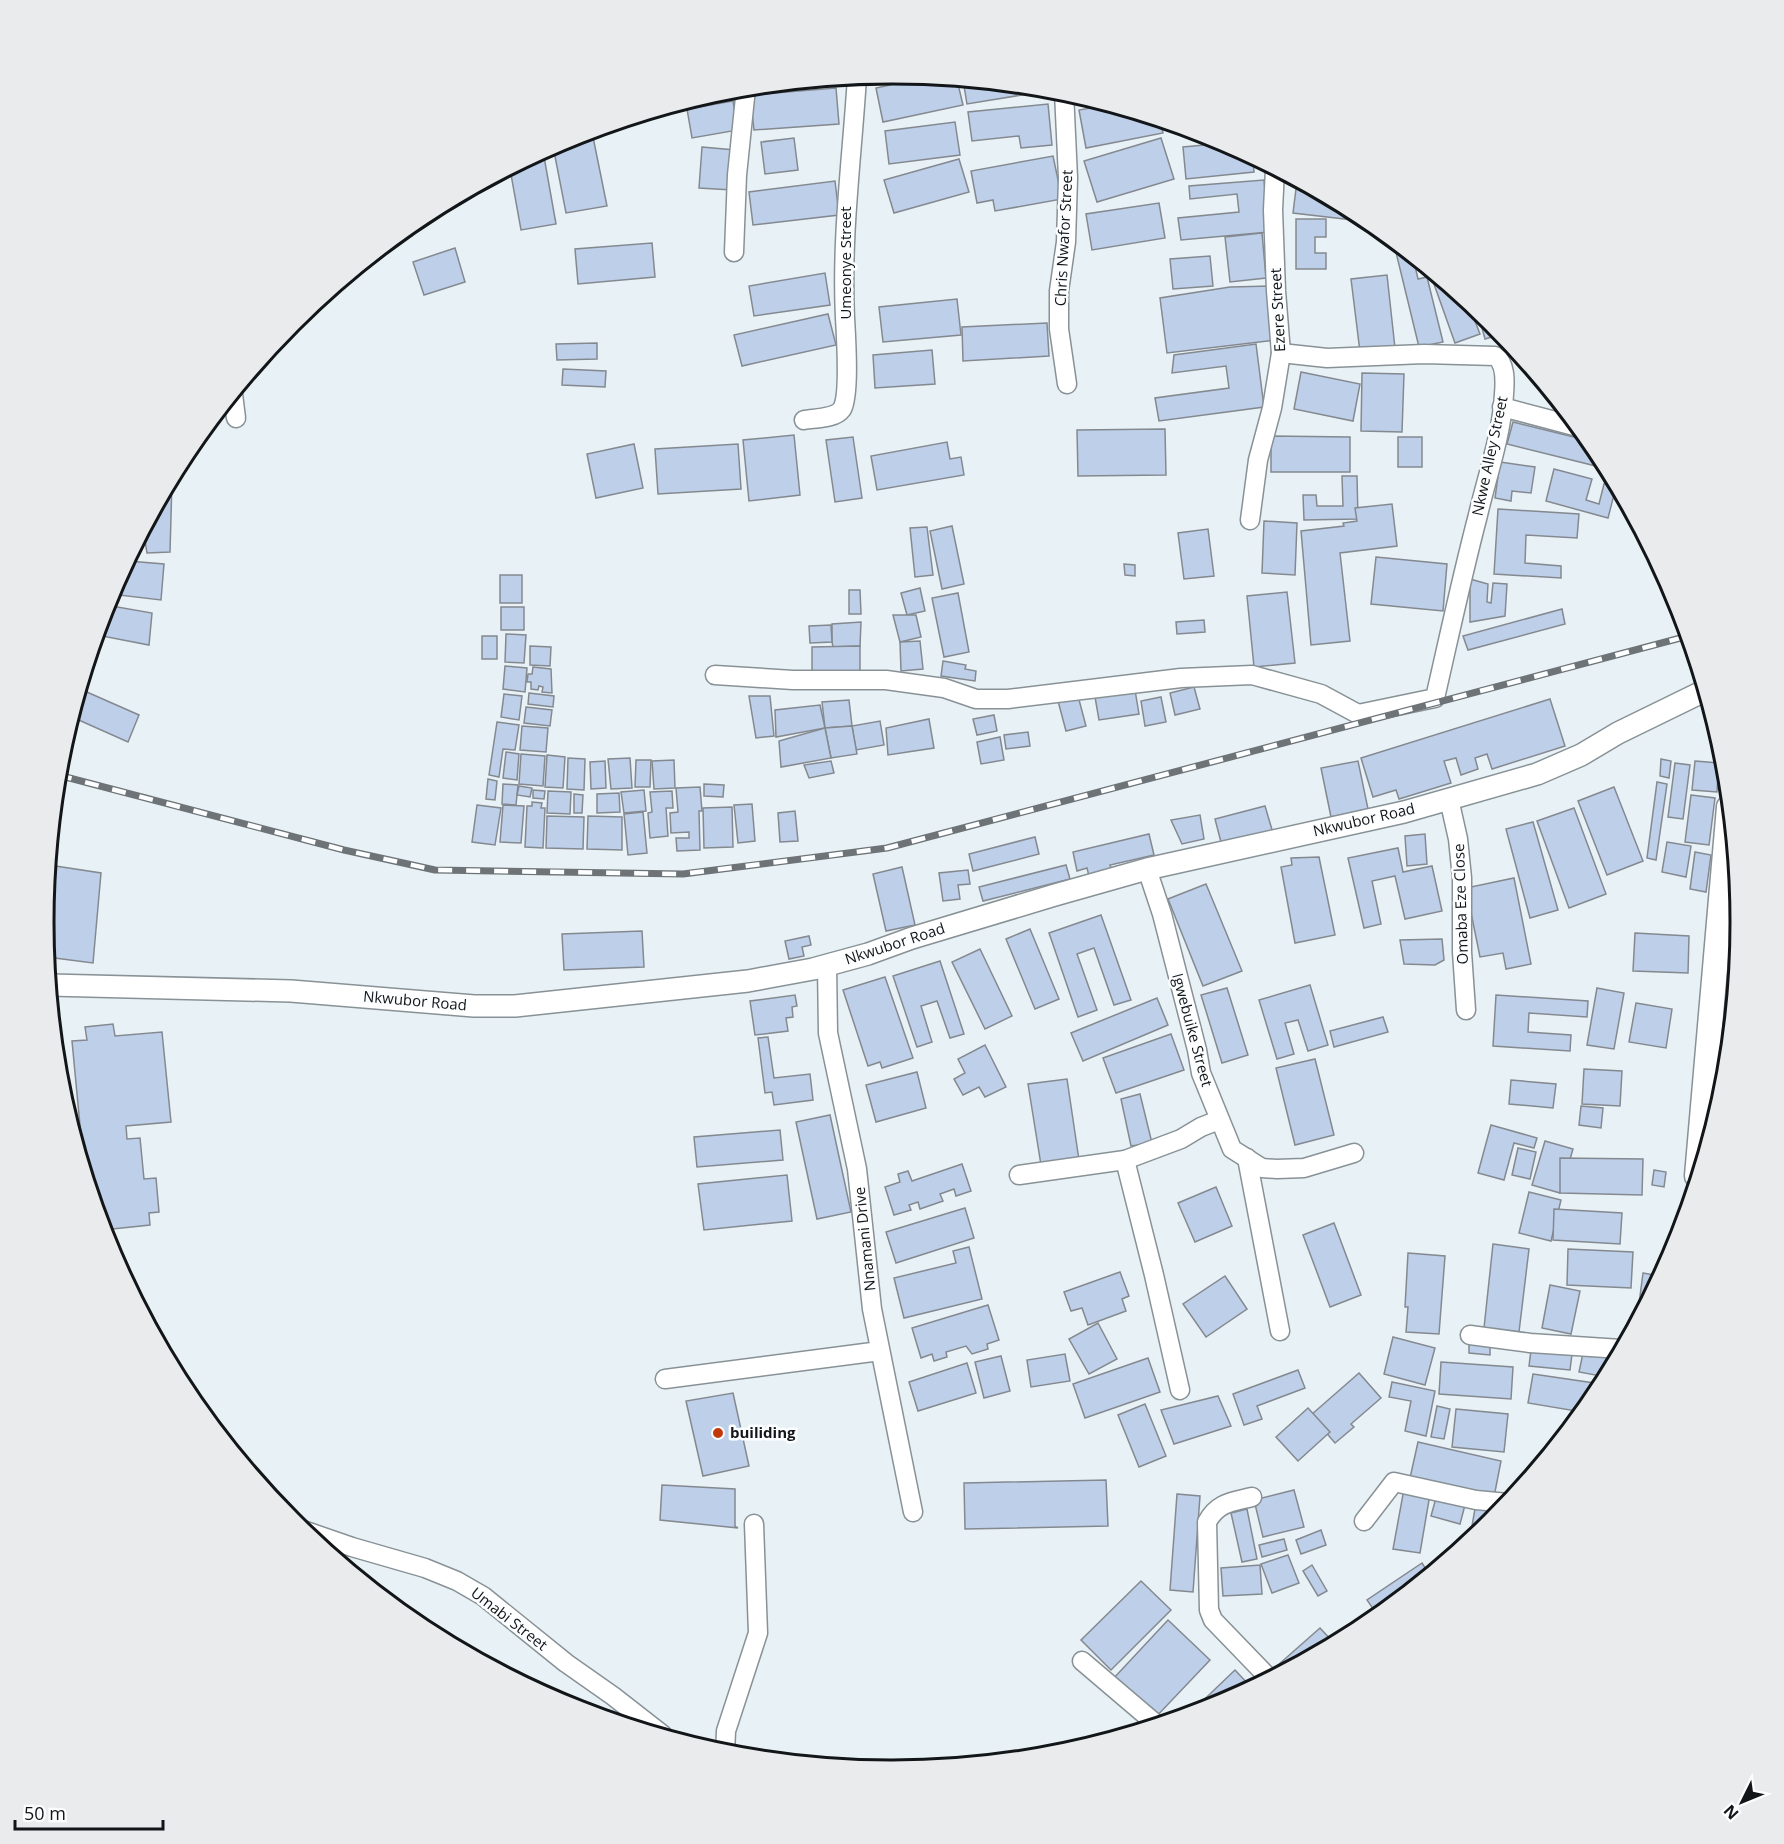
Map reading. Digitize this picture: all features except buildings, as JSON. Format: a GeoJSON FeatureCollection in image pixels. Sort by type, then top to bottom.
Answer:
{"type":"FeatureCollection","features":[{"type":"Feature","properties":{"kind":"main road"},"geometry":{"type":"LineString","coordinates":[[1715,1081],[1727,852]]}},
{"type":"Feature","properties":{"kind":"street","name":"Umeonye Street"},"geometry":{"type":"LineString","coordinates":[[804,420],[836,414],[841,411],[844,404],[848,367],[843,279],[856,85]]}},
{"type":"Feature","properties":{"kind":"street"},"geometry":{"type":"LineString","coordinates":[[734,252],[736,185],[745,97]]}},
{"type":"Feature","properties":{"kind":"street","name":"Chris Nwafor Street"},"geometry":{"type":"LineString","coordinates":[[1064,102],[1068,178],[1066,242],[1059,291],[1059,329],[1067,384]]}},
{"type":"Feature","properties":{"kind":"street","name":"Ezere Street"},"geometry":{"type":"LineString","coordinates":[[1250,520],[1258,460],[1272,408],[1281,353],[1273,210],[1275,176]]}},
{"type":"Feature","properties":{"kind":"street","name":"Nkwe Alley Street"},"geometry":{"type":"LineString","coordinates":[[715,675],[793,680],[886,680],[944,688],[976,699],[1008,699],[1181,678],[1252,675],[1321,694],[1358,714],[1435,698],[1502,407],[1503,364],[1495,356],[1424,354],[1327,358],[1281,353]]}},
{"type":"Feature","properties":{"kind":"street"},"geometry":{"type":"LineString","coordinates":[[234,403],[236,418]]}},
{"type":"Feature","properties":{"kind":"street"},"geometry":{"type":"LineString","coordinates":[[1502,407],[1566,424]]}},
{"type":"Feature","properties":{"kind":"street","name":"Nkwubor Road"},"geometry":{"type":"LineString","coordinates":[[57,985],[291,991],[474,1006],[515,1006],[748,981],[868,954],[912,938],[1147,869],[1404,812],[1537,774],[1581,755],[1618,733],[1698,694]]}},
{"type":"Feature","properties":{"kind":"street","name":"Omaba Eze Close"},"geometry":{"type":"LineString","coordinates":[[1449,799],[1458,839],[1462,878],[1462,952],[1466,1010]]}},
{"type":"Feature","properties":{"kind":"street","name":"Igwebuike Street"},"geometry":{"type":"LineString","coordinates":[[1147,869],[1174,959],[1201,1073],[1232,1149],[1262,1168],[1304,1168],[1354,1153]]}},
{"type":"Feature","properties":{"kind":"street","name":"Nnamani Drive"},"geometry":{"type":"LineString","coordinates":[[826,965],[828,1033],[857,1169],[872,1309],[913,1512]]}},
{"type":"Feature","properties":{"kind":"street"},"geometry":{"type":"LineString","coordinates":[[1019,1175],[1125,1160],[1181,1139],[1219,1120]]}},
{"type":"Feature","properties":{"kind":"street"},"geometry":{"type":"LineString","coordinates":[[1247,1158],[1280,1331]]}},
{"type":"Feature","properties":{"kind":"street"},"geometry":{"type":"LineString","coordinates":[[1125,1160],[1180,1390]]}},
{"type":"Feature","properties":{"kind":"street"},"geometry":{"type":"LineString","coordinates":[[1470,1335],[1530,1343],[1613,1348]]}},
{"type":"Feature","properties":{"kind":"street"},"geometry":{"type":"LineString","coordinates":[[665,1379],[880,1351]]}},
{"type":"Feature","properties":{"kind":"street"},"geometry":{"type":"LineString","coordinates":[[1364,1521],[1394,1482],[1476,1500],[1497,1502]]}},
{"type":"Feature","properties":{"kind":"street"},"geometry":{"type":"LineString","coordinates":[[1252,1497],[1222,1505],[1213,1511],[1207,1522],[1209,1610],[1213,1620],[1264,1673]]}},
{"type":"Feature","properties":{"kind":"street"},"geometry":{"type":"LineString","coordinates":[[725,1743],[726,1731],[758,1633],[754,1524]]}},
{"type":"Feature","properties":{"kind":"street","name":"Umabi Street"},"geometry":{"type":"LineString","coordinates":[[322,1536],[425,1568],[475,1591],[566,1663],[648,1723]]}},
{"type":"Feature","properties":{"kind":"street"},"geometry":{"type":"LineString","coordinates":[[1082,1661],[1150,1719]]}},
{"type":"Feature","properties":{"kind":"railway"},"geometry":{"type":"LineString","coordinates":[[67,777],[344,850],[435,870],[683,874],[887,848],[1680,638]]}},
{"type":"Feature","properties":{"kind":"place","name":"builiding"},"geometry":{"type":"Point","coordinates":[718,1433]}}]}
